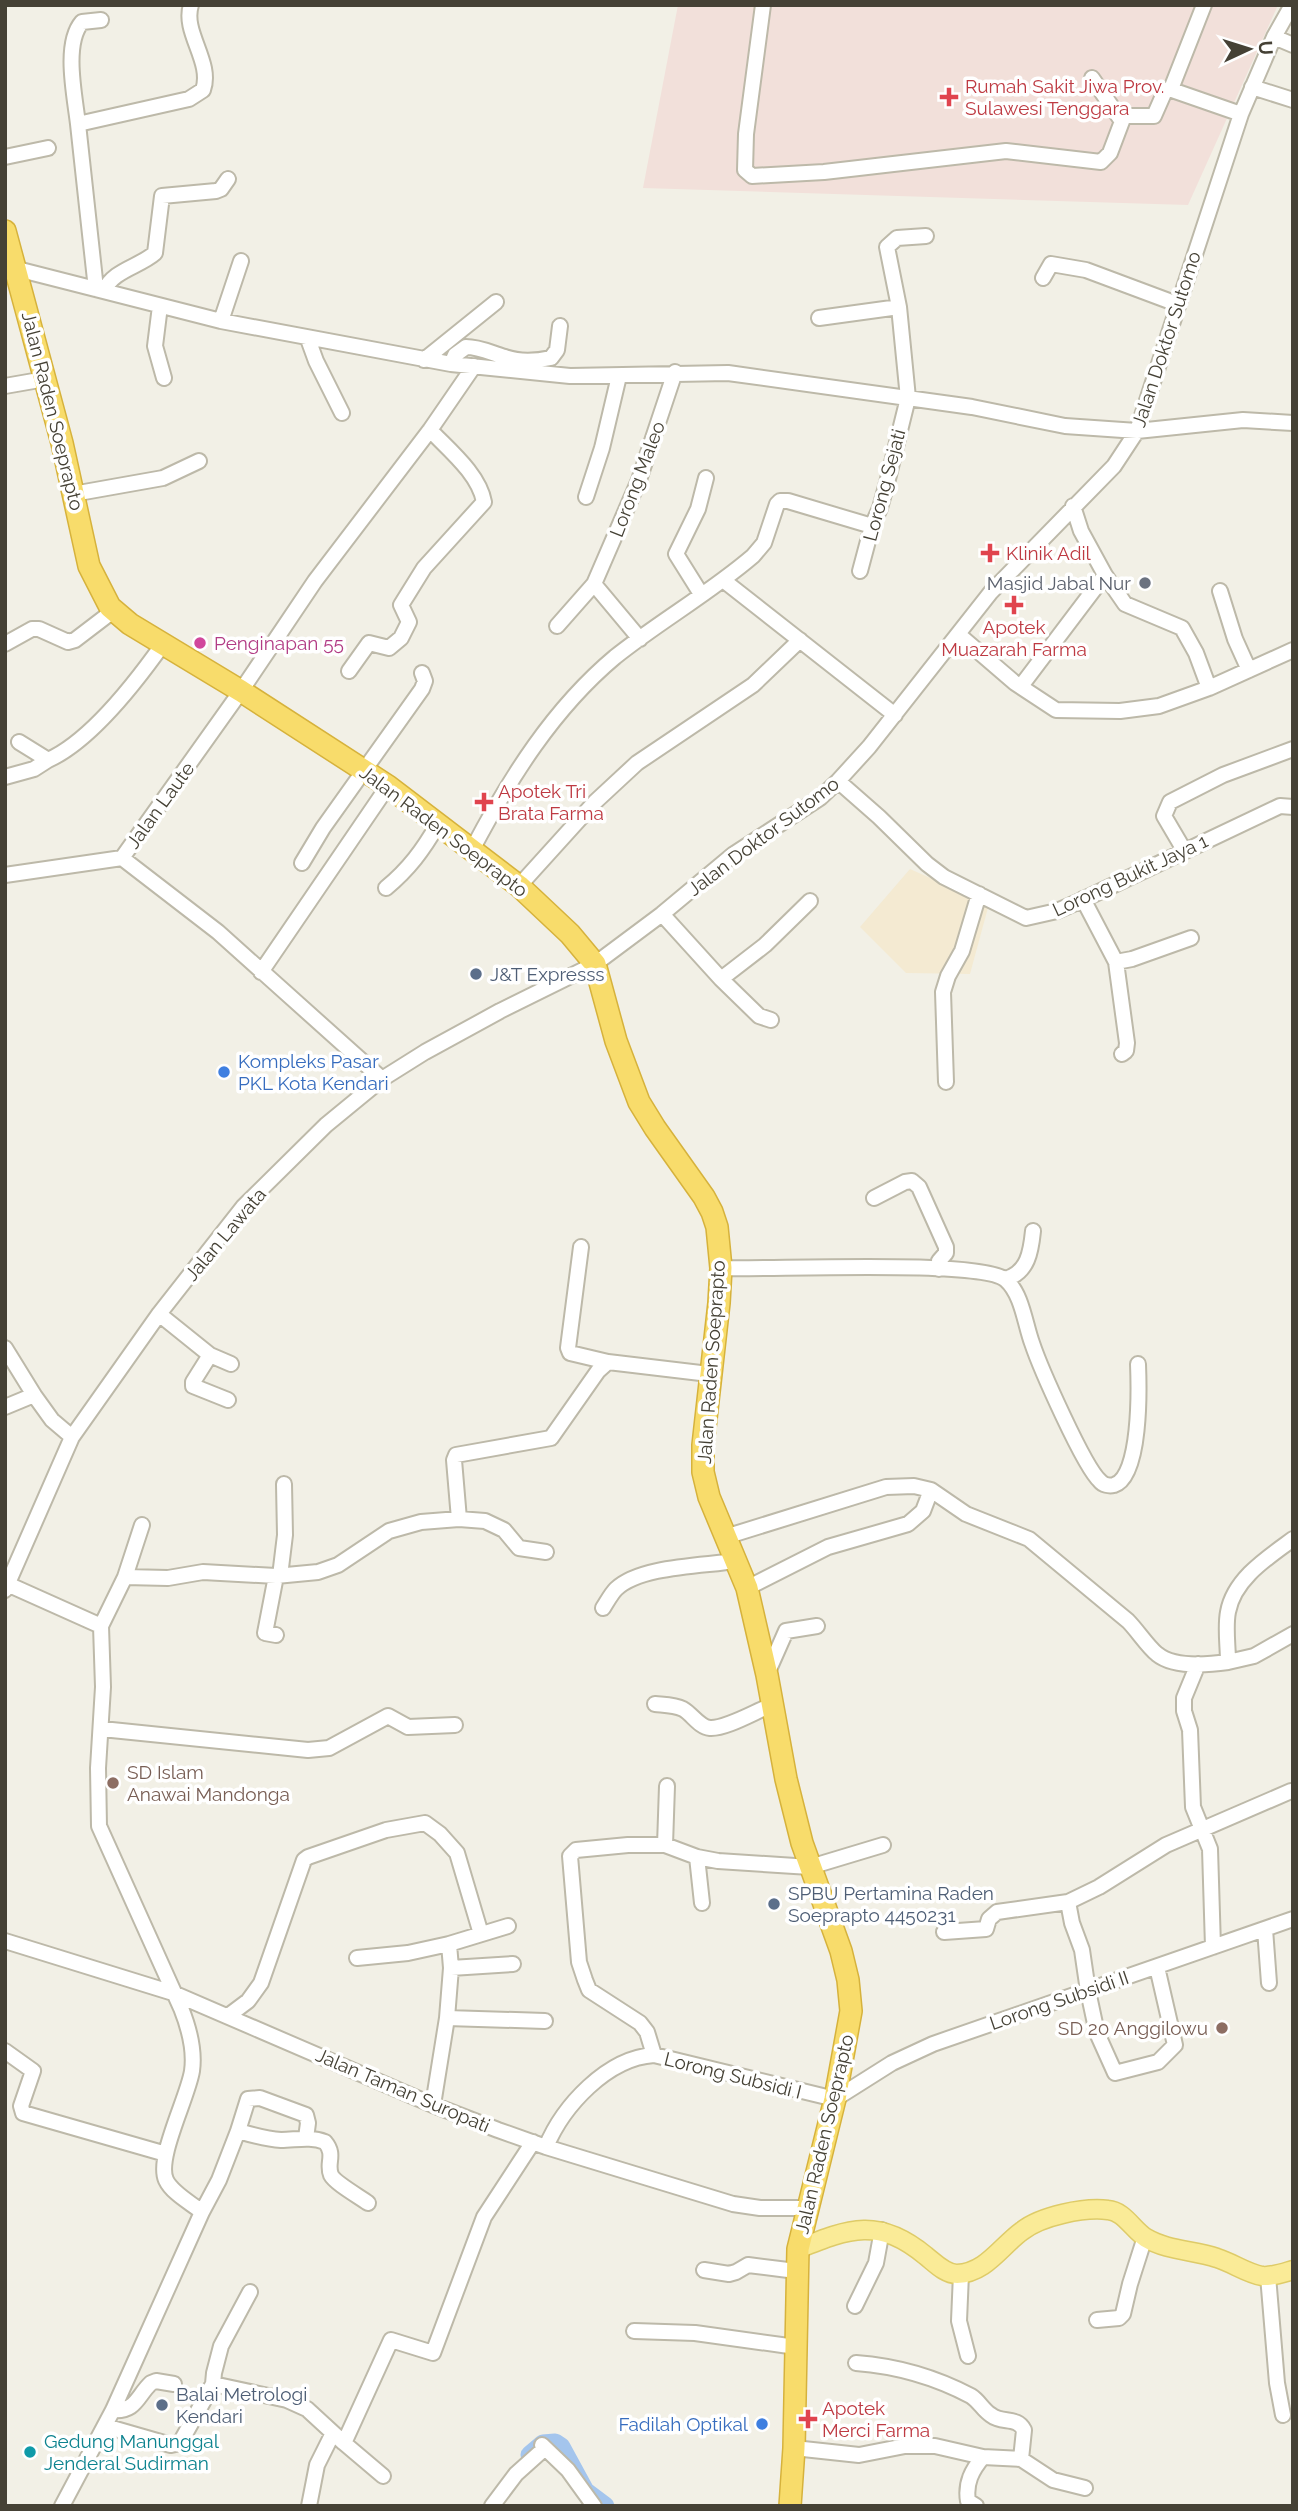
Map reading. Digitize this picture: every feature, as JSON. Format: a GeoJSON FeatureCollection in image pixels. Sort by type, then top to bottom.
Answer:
{"type":"FeatureCollection","features":[{"type":"Feature","properties":{"kind":"highway","name":"Jalan Raden Soeprapto"},"geometry":{"type":"LineString","coordinates":[[5,231],[45,379],[89,566],[103,598],[113,611],[163,644],[242,691],[388,786],[519,886],[570,934],[595,964],[615,1041],[639,1102],[712,1212],[721,1268],[709,1374],[703,1472],[709,1497],[747,1588],[767,1675],[786,1779],[810,1867],[841,1951],[848,1980],[851,2011],[835,2099],[798,2249],[794,2448],[790,2506]]}},
{"type":"Feature","properties":{"kind":"main road"},"geometry":{"type":"LineString","coordinates":[[798,2249],[837,2234],[882,2230],[911,2244],[946,2272],[961,2274],[981,2268],[1031,2224],[1059,2215],[1111,2210],[1145,2237],[1176,2250],[1219,2258],[1248,2272],[1268,2276],[1293,2270]]}},
{"type":"Feature","properties":{"kind":"street"},"geometry":{"type":"LineString","coordinates":[[78,124],[189,99],[203,90],[205,76],[189,18],[191,5]]}},
{"type":"Feature","properties":{"kind":"street"},"geometry":{"type":"LineString","coordinates":[[763,5],[746,134],[745,170],[752,176],[824,172],[1006,151],[1101,162],[1111,153],[1124,116],[1154,116],[1165,91],[1171,89],[1241,114]]}},
{"type":"Feature","properties":{"kind":"street"},"geometry":{"type":"LineString","coordinates":[[1171,89],[1204,5]]}},
{"type":"Feature","properties":{"kind":"street","name":"Jalan Doktor Sutomo"},"geometry":{"type":"LineString","coordinates":[[595,964],[662,914],[734,854],[820,798],[838,781],[895,715],[991,592],[1114,466],[1138,431],[1177,304],[1241,114],[1274,37],[1292,5]]}},
{"type":"Feature","properties":{"kind":"street"},"geometry":{"type":"LineString","coordinates":[[100,290],[78,124],[72,56],[74,39],[82,22],[101,20]]}},
{"type":"Feature","properties":{"kind":"street"},"geometry":{"type":"LineString","coordinates":[[1274,37],[1293,45]]}},
{"type":"Feature","properties":{"kind":"street"},"geometry":{"type":"LineString","coordinates":[[1092,78],[1121,120]]}},
{"type":"Feature","properties":{"kind":"street"},"geometry":{"type":"LineString","coordinates":[[1252,86],[1293,100]]}},
{"type":"Feature","properties":{"kind":"street"},"geometry":{"type":"LineString","coordinates":[[5,158],[48,148]]}},
{"type":"Feature","properties":{"kind":"street"},"geometry":{"type":"LineString","coordinates":[[100,290],[119,274],[155,253],[162,196],[216,191],[222,188],[228,178]]}},
{"type":"Feature","properties":{"kind":"street","name":"Lorong Sejati"},"geometry":{"type":"LineString","coordinates":[[860,571],[872,526],[880,508],[908,398],[899,307],[887,247],[897,239],[926,236]]}},
{"type":"Feature","properties":{"kind":"street"},"geometry":{"type":"LineString","coordinates":[[12,261],[100,290],[221,321],[451,364],[570,376],[728,373],[972,407],[1065,426],[1138,431],[1242,420],[1293,423]]}},
{"type":"Feature","properties":{"kind":"street"},"geometry":{"type":"LineString","coordinates":[[221,321],[241,261]]}},
{"type":"Feature","properties":{"kind":"street"},"geometry":{"type":"LineString","coordinates":[[1043,278],[1051,264],[1086,270],[1177,304]]}},
{"type":"Feature","properties":{"kind":"street"},"geometry":{"type":"LineString","coordinates":[[424,360],[496,302]]}},
{"type":"Feature","properties":{"kind":"street"},"geometry":{"type":"LineString","coordinates":[[160,306],[156,346],[164,378]]}},
{"type":"Feature","properties":{"kind":"street"},"geometry":{"type":"LineString","coordinates":[[818,318],[899,307]]}},
{"type":"Feature","properties":{"kind":"street"},"geometry":{"type":"LineString","coordinates":[[451,364],[455,355],[466,347],[526,360],[551,358],[557,351],[560,326]]}},
{"type":"Feature","properties":{"kind":"street"},"geometry":{"type":"LineString","coordinates":[[308,339],[342,413]]}},
{"type":"Feature","properties":{"kind":"street","name":"Jalan Laute"},"geometry":{"type":"LineString","coordinates":[[5,875],[122,858],[242,691],[315,581],[430,430],[474,366]]}},
{"type":"Feature","properties":{"kind":"street","name":"Lorong Maleo"},"geometry":{"type":"LineString","coordinates":[[557,626],[594,584],[639,480],[675,372]]}},
{"type":"Feature","properties":{"kind":"street"},"geometry":{"type":"LineString","coordinates":[[586,497],[602,448],[619,376]]}},
{"type":"Feature","properties":{"kind":"street"},"geometry":{"type":"LineString","coordinates":[[5,386],[45,379]]}},
{"type":"Feature","properties":{"kind":"street"},"geometry":{"type":"LineString","coordinates":[[349,671],[369,643],[388,648],[401,638],[409,622],[401,605],[413,584],[424,568],[484,502],[471,475],[430,430]]}},
{"type":"Feature","properties":{"kind":"street"},"geometry":{"type":"LineString","coordinates":[[73,494],[163,478],[199,461]]}},
{"type":"Feature","properties":{"kind":"street"},"geometry":{"type":"LineString","coordinates":[[701,594],[676,554],[698,509],[706,478]]}},
{"type":"Feature","properties":{"kind":"street"},"geometry":{"type":"LineString","coordinates":[[472,848],[506,785],[571,700],[601,670],[640,639],[754,556],[764,543],[780,501],[872,526]]}},
{"type":"Feature","properties":{"kind":"street"},"geometry":{"type":"LineString","coordinates":[[1073,506],[1081,531],[1105,575],[1125,604],[1182,628],[1196,653],[1209,688]]}},
{"type":"Feature","properties":{"kind":"street"},"geometry":{"type":"LineString","coordinates":[[1021,686],[1105,575]]}},
{"type":"Feature","properties":{"kind":"street"},"geometry":{"type":"LineString","coordinates":[[723,580],[895,715]]}},
{"type":"Feature","properties":{"kind":"street"},"geometry":{"type":"LineString","coordinates":[[594,584],[640,639]]}},
{"type":"Feature","properties":{"kind":"street"},"geometry":{"type":"LineString","coordinates":[[1220,591],[1235,639],[1249,670]]}},
{"type":"Feature","properties":{"kind":"street"},"geometry":{"type":"LineString","coordinates":[[5,644],[26,632],[39,629],[68,642],[75,640],[113,611]]}},
{"type":"Feature","properties":{"kind":"street"},"geometry":{"type":"LineString","coordinates":[[957,634],[1021,686],[1056,710],[1120,710],[1159,706],[1209,688],[1293,650]]}},
{"type":"Feature","properties":{"kind":"street"},"geometry":{"type":"LineString","coordinates":[[519,886],[595,802],[637,763],[753,685],[800,640]]}},
{"type":"Feature","properties":{"kind":"street"},"geometry":{"type":"LineString","coordinates":[[5,777],[34,769],[72,746],[128,689],[163,644]]}},
{"type":"Feature","properties":{"kind":"street"},"geometry":{"type":"LineString","coordinates":[[302,863],[364,769],[422,689],[425,681],[422,673]]}},
{"type":"Feature","properties":{"kind":"street"},"geometry":{"type":"LineString","coordinates":[[19,742],[48,760]]}},
{"type":"Feature","properties":{"kind":"street"},"geometry":{"type":"LineString","coordinates":[[1184,850],[1164,816],[1170,802],[1223,775],[1293,749]]}},
{"type":"Feature","properties":{"kind":"street","name":"Lorong Bukit Jaya 1"},"geometry":{"type":"LineString","coordinates":[[838,781],[944,877],[1026,918],[1056,911],[1280,806],[1293,807]]}},
{"type":"Feature","properties":{"kind":"street"},"geometry":{"type":"LineString","coordinates":[[261,972],[388,786]]}},
{"type":"Feature","properties":{"kind":"street"},"geometry":{"type":"LineString","coordinates":[[386,888],[405,873],[420,855],[438,824]]}},
{"type":"Feature","properties":{"kind":"street"},"geometry":{"type":"LineString","coordinates":[[122,858],[218,932],[382,1079]]}},
{"type":"Feature","properties":{"kind":"street"},"geometry":{"type":"LineString","coordinates":[[946,1082],[943,992],[948,976],[962,951],[979,894]]}},
{"type":"Feature","properties":{"kind":"street"},"geometry":{"type":"LineString","coordinates":[[1083,899],[1116,962],[1127,1032],[1126,1051],[1122,1054]]}},
{"type":"Feature","properties":{"kind":"street"},"geometry":{"type":"LineString","coordinates":[[721,979],[765,945],[810,901]]}},
{"type":"Feature","properties":{"kind":"street"},"geometry":{"type":"LineString","coordinates":[[662,914],[745,1005],[759,1016],[771,1020]]}},
{"type":"Feature","properties":{"kind":"street"},"geometry":{"type":"LineString","coordinates":[[1116,962],[1191,938]]}},
{"type":"Feature","properties":{"kind":"street","name":"Jalan Lawata"},"geometry":{"type":"LineString","coordinates":[[6,1586],[72,1437],[159,1314],[243,1207],[326,1125],[382,1079],[500,1011],[595,964]]}},
{"type":"Feature","properties":{"kind":"street"},"geometry":{"type":"LineString","coordinates":[[874,1198],[905,1182],[912,1181],[919,1186],[946,1247],[946,1253],[939,1261],[939,1269]]}},
{"type":"Feature","properties":{"kind":"street"},"geometry":{"type":"LineString","coordinates":[[1005,1279],[1013,1277],[1024,1267],[1031,1248],[1033,1231]]}},
{"type":"Feature","properties":{"kind":"street"},"geometry":{"type":"LineString","coordinates":[[581,1247],[568,1348],[570,1353],[608,1362],[709,1374]]}},
{"type":"Feature","properties":{"kind":"street"},"geometry":{"type":"LineString","coordinates":[[721,1268],[980,1270],[1005,1279],[1017,1295],[1033,1346],[1076,1440],[1095,1475],[1107,1485],[1118,1483],[1128,1471],[1139,1408],[1138,1364]]}},
{"type":"Feature","properties":{"kind":"street"},"geometry":{"type":"LineString","coordinates":[[159,1314],[210,1355],[231,1364]]}},
{"type":"Feature","properties":{"kind":"street"},"geometry":{"type":"LineString","coordinates":[[5,1348],[52,1420],[72,1437]]}},
{"type":"Feature","properties":{"kind":"street"},"geometry":{"type":"LineString","coordinates":[[210,1355],[193,1386],[228,1401]]}},
{"type":"Feature","properties":{"kind":"street"},"geometry":{"type":"LineString","coordinates":[[459,1519],[454,1460],[456,1455],[551,1438],[598,1371],[608,1362]]}},
{"type":"Feature","properties":{"kind":"street"},"geometry":{"type":"LineString","coordinates":[[5,1407],[34,1395]]}},
{"type":"Feature","properties":{"kind":"street"},"geometry":{"type":"LineString","coordinates":[[276,1635],[265,1633],[285,1535],[284,1484]]}},
{"type":"Feature","properties":{"kind":"street"},"geometry":{"type":"LineString","coordinates":[[725,1536],[886,1487],[914,1486],[931,1490],[965,1514],[1029,1539],[1128,1621],[1142,1634],[1158,1656],[1198,1664],[1228,1662],[1254,1656],[1293,1634]]}},
{"type":"Feature","properties":{"kind":"street"},"geometry":{"type":"LineString","coordinates":[[747,1588],[828,1547],[908,1524],[922,1511],[931,1490]]}},
{"type":"Feature","properties":{"kind":"street"},"geometry":{"type":"LineString","coordinates":[[125,1577],[176,1578],[203,1572],[278,1576],[318,1572],[331,1568],[389,1531],[405,1525],[459,1519],[485,1521],[504,1530],[519,1548],[546,1552]]}},
{"type":"Feature","properties":{"kind":"street"},"geometry":{"type":"LineString","coordinates":[[142,1525],[125,1577],[101,1626],[103,1687],[98,1768],[99,1826],[187,2023],[193,2057],[192,2074],[163,2170],[170,2187],[202,2212]]}},
{"type":"Feature","properties":{"kind":"street"},"geometry":{"type":"LineString","coordinates":[[1228,1662],[1228,1614],[1233,1594],[1254,1570],[1293,1539]]}},
{"type":"Feature","properties":{"kind":"street"},"geometry":{"type":"LineString","coordinates":[[603,1608],[616,1590],[631,1579],[659,1571],[734,1561]]}},
{"type":"Feature","properties":{"kind":"street"},"geometry":{"type":"LineString","coordinates":[[6,1586],[101,1626]]}},
{"type":"Feature","properties":{"kind":"street"},"geometry":{"type":"LineString","coordinates":[[767,1675],[786,1632],[817,1626]]}},
{"type":"Feature","properties":{"kind":"street"},"geometry":{"type":"LineString","coordinates":[[1198,1664],[1184,1698],[1184,1711],[1190,1730],[1193,1807],[1210,1849],[1213,1947]]}},
{"type":"Feature","properties":{"kind":"street"},"geometry":{"type":"LineString","coordinates":[[656,1704],[685,1710],[702,1725],[710,1728],[733,1722],[772,1704]]}},
{"type":"Feature","properties":{"kind":"street"},"geometry":{"type":"LineString","coordinates":[[102,1729],[308,1750],[329,1748],[388,1716],[408,1727],[455,1725]]}},
{"type":"Feature","properties":{"kind":"street"},"geometry":{"type":"LineString","coordinates":[[665,1845],[667,1786]]}},
{"type":"Feature","properties":{"kind":"street"},"geometry":{"type":"LineString","coordinates":[[944,1932],[986,1929],[989,1919],[997,1912],[1068,1902],[1099,1887],[1166,1845],[1291,1791]]}},
{"type":"Feature","properties":{"kind":"street"},"geometry":{"type":"LineString","coordinates":[[228,2016],[248,2001],[261,1983],[304,1860],[386,1830],[425,1823],[440,1834],[457,1853],[481,1934]]}},
{"type":"Feature","properties":{"kind":"street"},"geometry":{"type":"LineString","coordinates":[[654,2056],[647,2032],[640,2024],[589,1990],[584,1980],[579,1962],[570,1856],[576,1850],[665,1845],[697,1857],[718,1861],[810,1867],[883,1845]]}},
{"type":"Feature","properties":{"kind":"street"},"geometry":{"type":"LineString","coordinates":[[697,1857],[702,1903]]}},
{"type":"Feature","properties":{"kind":"street"},"geometry":{"type":"LineString","coordinates":[[1068,1902],[1082,1950],[1097,2033],[1115,2073],[1158,2062],[1175,2045],[1157,1966]]}},
{"type":"Feature","properties":{"kind":"street","name":"Lorong Subsidi II"},"geometry":{"type":"LineString","coordinates":[[835,2099],[912,2052],[1293,1919]]}},
{"type":"Feature","properties":{"kind":"street"},"geometry":{"type":"LineString","coordinates":[[357,1958],[408,1953],[450,1944],[508,1926]]}},
{"type":"Feature","properties":{"kind":"street"},"geometry":{"type":"LineString","coordinates":[[1265,1928],[1269,1983]]}},
{"type":"Feature","properties":{"kind":"street","name":"Jalan Taman Suropati"},"geometry":{"type":"LineString","coordinates":[[5,1941],[173,1993],[433,2105],[539,2145],[746,2207],[808,2208]]}},
{"type":"Feature","properties":{"kind":"street"},"geometry":{"type":"LineString","coordinates":[[433,2105],[447,2018],[452,1968],[450,1944]]}},
{"type":"Feature","properties":{"kind":"street"},"geometry":{"type":"LineString","coordinates":[[452,1968],[513,1964]]}},
{"type":"Feature","properties":{"kind":"street"},"geometry":{"type":"LineString","coordinates":[[447,2018],[545,2021]]}},
{"type":"Feature","properties":{"kind":"street"},"geometry":{"type":"LineString","coordinates":[[5,2051],[33,2071],[21,2106],[23,2113],[166,2154]]}},
{"type":"Feature","properties":{"kind":"street","name":"Lorong Subsidi I"},"geometry":{"type":"LineString","coordinates":[[338,2438],[391,2340],[433,2353],[484,2217],[583,2092],[626,2062],[639,2056],[654,2056],[835,2099]]}},
{"type":"Feature","properties":{"kind":"street"},"geometry":{"type":"LineString","coordinates":[[62,2506],[113,2410],[219,2180],[248,2099],[260,2098],[306,2115],[309,2123],[306,2138]]}},
{"type":"Feature","properties":{"kind":"street"},"geometry":{"type":"LineString","coordinates":[[238,2131],[264,2138],[325,2141],[331,2152],[330,2171],[333,2178],[368,2203]]}},
{"type":"Feature","properties":{"kind":"street"},"geometry":{"type":"LineString","coordinates":[[855,2306],[876,2263],[882,2230]]}},
{"type":"Feature","properties":{"kind":"street"},"geometry":{"type":"LineString","coordinates":[[1097,2320],[1119,2318],[1123,2314],[1145,2237]]}},
{"type":"Feature","properties":{"kind":"street"},"geometry":{"type":"LineString","coordinates":[[704,2270],[729,2274],[750,2265],[796,2270]]}},
{"type":"Feature","properties":{"kind":"street"},"geometry":{"type":"LineString","coordinates":[[961,2274],[959,2321],[968,2356]]}},
{"type":"Feature","properties":{"kind":"street"},"geometry":{"type":"LineString","coordinates":[[1268,2276],[1277,2383],[1283,2415]]}},
{"type":"Feature","properties":{"kind":"street"},"geometry":{"type":"LineString","coordinates":[[105,2426],[177,2445],[214,2384],[214,2372],[221,2346],[250,2292]]}},
{"type":"Feature","properties":{"kind":"street"},"geometry":{"type":"LineString","coordinates":[[634,2331],[695,2333],[796,2347]]}},
{"type":"Feature","properties":{"kind":"street"},"geometry":{"type":"LineString","coordinates":[[856,2363],[886,2365],[917,2373],[970,2396],[992,2417],[1017,2422],[1024,2430],[1021,2459]]}},
{"type":"Feature","properties":{"kind":"street"},"geometry":{"type":"LineString","coordinates":[[113,2410],[122,2411],[131,2407],[156,2381],[174,2384]]}},
{"type":"Feature","properties":{"kind":"street"},"geometry":{"type":"LineString","coordinates":[[214,2384],[287,2400],[307,2409],[383,2476]]}},
{"type":"Feature","properties":{"kind":"street"},"geometry":{"type":"LineString","coordinates":[[309,2506],[317,2465],[338,2438]]}},
{"type":"Feature","properties":{"kind":"street"},"geometry":{"type":"LineString","coordinates":[[794,2448],[859,2455],[920,2445],[983,2457],[1021,2459],[1053,2480],[1085,2488]]}},
{"type":"Feature","properties":{"kind":"street"},"geometry":{"type":"LineString","coordinates":[[492,2506],[516,2474],[543,2446],[568,2470],[594,2506]]}},
{"type":"Feature","properties":{"kind":"street"},"geometry":{"type":"LineString","coordinates":[[976,2506],[968,2501],[967,2484],[971,2473],[983,2457]]}},
{"type":"Feature","properties":{"kind":"shaded area","name":"Rumah Sakit Jiwa Prov. Sulawesi Tenggara"},"geometry":{"type":"Polygon","coordinates":[[[678,5],[1278,5],[1188,205],[643,188],[678,5]]]}},
{"type":"Feature","properties":{"kind":"shaded area"},"geometry":{"type":"Polygon","coordinates":[[[910,869],[989,904],[970,974],[906,973],[860,927],[910,869]]]}},
{"type":"Feature","properties":{"kind":"waterway"},"geometry":{"type":"LineString","coordinates":[[530,2455],[543,2444],[555,2443],[561,2447],[585,2491],[605,2506]]}},
{"type":"Feature","properties":{"kind":"place","name":"Rumah Sakit Jiwa Prov. Sulawesi Tenggara"},"geometry":{"type":"Point","coordinates":[949,97]}},
{"type":"Feature","properties":{"kind":"place","name":"Klinik Adil"},"geometry":{"type":"Point","coordinates":[990,553]}},
{"type":"Feature","properties":{"kind":"place","name":"Masjid Jabal Nur"},"geometry":{"type":"Point","coordinates":[1145,583]}},
{"type":"Feature","properties":{"kind":"place","name":"Apotek Muazarah Farma"},"geometry":{"type":"Point","coordinates":[1014,605]}},
{"type":"Feature","properties":{"kind":"place","name":"Penginapan 55"},"geometry":{"type":"Point","coordinates":[200,643]}},
{"type":"Feature","properties":{"kind":"place","name":"Apotek Tri Brata Farma"},"geometry":{"type":"Point","coordinates":[484,802]}},
{"type":"Feature","properties":{"kind":"place","name":"J&T Expresss"},"geometry":{"type":"Point","coordinates":[476,974]}},
{"type":"Feature","properties":{"kind":"place","name":"Kompleks Pasar PKL Kota Kendari"},"geometry":{"type":"Point","coordinates":[224,1072]}},
{"type":"Feature","properties":{"kind":"place","name":"SD Islam Anawai Mandonga"},"geometry":{"type":"Point","coordinates":[113,1783]}},
{"type":"Feature","properties":{"kind":"place","name":"SPBU Pertamina Raden Soeprapto 4450231"},"geometry":{"type":"Point","coordinates":[774,1904]}},
{"type":"Feature","properties":{"kind":"place","name":"SD 20 Anggilowu"},"geometry":{"type":"Point","coordinates":[1222,2028]}},
{"type":"Feature","properties":{"kind":"place","name":"Balai Metrologi Kendari"},"geometry":{"type":"Point","coordinates":[162,2405]}},
{"type":"Feature","properties":{"kind":"place","name":"Apotek Merci Farma"},"geometry":{"type":"Point","coordinates":[808,2419]}},
{"type":"Feature","properties":{"kind":"place","name":"Fadilah Optikal"},"geometry":{"type":"Point","coordinates":[762,2424]}},
{"type":"Feature","properties":{"kind":"place","name":"Gedung Manunggal Jenderal Sudirman"},"geometry":{"type":"Point","coordinates":[30,2452]}}]}
